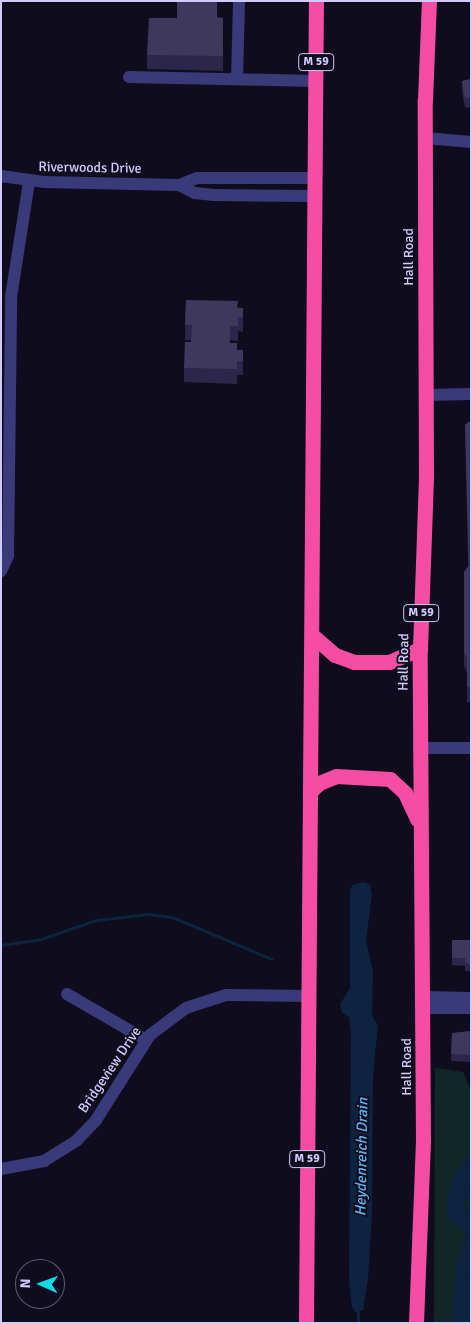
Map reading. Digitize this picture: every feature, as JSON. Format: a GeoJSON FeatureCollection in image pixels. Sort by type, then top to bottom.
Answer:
{"type":"FeatureCollection","features":[{"type":"Feature","properties":{"kind":"highway","name":"M 59"},"geometry":{"type":"LineString","coordinates":[[306,1323],[313,636],[316,1]]}},
{"type":"Feature","properties":{"kind":"highway","name":"Hall Road"},"geometry":{"type":"LineString","coordinates":[[416,1323],[424,1003],[419,748],[426,395],[426,138],[429,1]]}},
{"type":"Feature","properties":{"kind":"highway"},"geometry":{"type":"LineString","coordinates":[[313,636],[335,654],[354,662],[399,660],[420,649]]}},
{"type":"Feature","properties":{"kind":"highway"},"geometry":{"type":"LineString","coordinates":[[311,792],[319,783],[336,776],[390,779],[405,792],[419,824]]}},
{"type":"Feature","properties":{"kind":"street"},"geometry":{"type":"LineString","coordinates":[[237,79],[239,1]]}},
{"type":"Feature","properties":{"kind":"street"},"geometry":{"type":"LineString","coordinates":[[129,77],[315,80]]}},
{"type":"Feature","properties":{"kind":"street"},"geometry":{"type":"LineString","coordinates":[[426,138],[471,142]]}},
{"type":"Feature","properties":{"kind":"street","name":"Riverwoods Drive"},"geometry":{"type":"LineString","coordinates":[[1,176],[29,182],[179,185],[197,178],[314,178]]}},
{"type":"Feature","properties":{"kind":"street"},"geometry":{"type":"LineString","coordinates":[[227,177],[227,196]]}},
{"type":"Feature","properties":{"kind":"street"},"geometry":{"type":"LineString","coordinates":[[2,571],[8,556],[5,334],[29,182]]}},
{"type":"Feature","properties":{"kind":"street","name":"Riverwoods Drive"},"geometry":{"type":"LineString","coordinates":[[179,185],[195,193],[227,196],[314,196]]}},
{"type":"Feature","properties":{"kind":"street"},"geometry":{"type":"LineString","coordinates":[[426,395],[471,394]]}},
{"type":"Feature","properties":{"kind":"street"},"geometry":{"type":"LineString","coordinates":[[419,748],[471,748]]}},
{"type":"Feature","properties":{"kind":"street"},"geometry":{"type":"LineString","coordinates":[[67,994],[146,1040]]}},
{"type":"Feature","properties":{"kind":"street","name":"Bridgeview Drive"},"geometry":{"type":"LineString","coordinates":[[1,1169],[44,1160],[77,1140],[96,1120],[146,1040],[172,1016],[213,998],[259,994],[308,996]]}},
{"type":"Feature","properties":{"kind":"street"},"geometry":{"type":"LineString","coordinates":[[424,1003],[471,998]]}},
{"type":"Feature","properties":{"kind":"street"},"geometry":{"type":"LineString","coordinates":[[424,1003],[471,1008]]}},
{"type":"Feature","properties":{"kind":"green space"},"geometry":{"type":"Polygon","coordinates":[[[435,1068],[463,1072],[471,1090],[471,1323],[434,1323],[435,1068]]]}},
{"type":"Feature","properties":{"kind":"water"},"geometry":{"type":"Polygon","coordinates":[[[364,882],[370,885],[372,895],[366,940],[373,972],[372,1016],[378,1025],[373,1076],[372,1213],[368,1279],[363,1310],[356,1313],[352,1307],[349,1281],[351,1033],[349,1017],[342,1013],[340,1004],[350,988],[350,891],[352,885],[364,882]]]}},
{"type":"Feature","properties":{"kind":"building"},"geometry":{"type":"Polygon","coordinates":[[[177,1],[217,1],[217,17],[223,18],[223,56],[147,55],[149,18],[177,18],[177,1]]]}},
{"type":"Feature","properties":{"kind":"building"},"geometry":{"type":"Polygon","coordinates":[[[471,79],[471,97],[465,98],[462,81],[471,79]]]}},
{"type":"Feature","properties":{"kind":"building"},"geometry":{"type":"Polygon","coordinates":[[[186,300],[238,301],[237,308],[243,308],[243,317],[238,317],[238,326],[230,326],[230,343],[237,343],[237,350],[243,350],[243,361],[237,361],[237,369],[184,368],[185,342],[191,342],[192,325],[185,325],[186,300]]]}},
{"type":"Feature","properties":{"kind":"building"},"geometry":{"type":"Polygon","coordinates":[[[471,422],[471,687],[467,687],[467,658],[464,652],[464,572],[469,566],[465,425],[471,422]]]}},
{"type":"Feature","properties":{"kind":"building"},"geometry":{"type":"Polygon","coordinates":[[[452,940],[471,940],[471,964],[465,963],[465,958],[452,958],[452,940]]]}},
{"type":"Feature","properties":{"kind":"building"},"geometry":{"type":"Polygon","coordinates":[[[471,1031],[471,1055],[451,1054],[452,1033],[471,1031]]]}},
{"type":"Feature","properties":{"kind":"waterway","name":"Heydenreich Drain"},"geometry":{"type":"LineString","coordinates":[[1,945],[38,940],[96,920],[148,914],[172,917],[272,959]]}},
{"type":"Feature","properties":{"kind":"waterway"},"geometry":{"type":"LineString","coordinates":[[471,1168],[464,1176],[456,1198],[455,1211],[471,1228]]}},
{"type":"Feature","properties":{"kind":"waterway"},"geometry":{"type":"LineString","coordinates":[[461,1323],[465,1267],[471,1247]]}},
{"type":"Feature","properties":{"kind":"waterway","name":"Heydenreich Drain"},"geometry":{"type":"LineString","coordinates":[[358,1310],[358,1323]]}}]}
